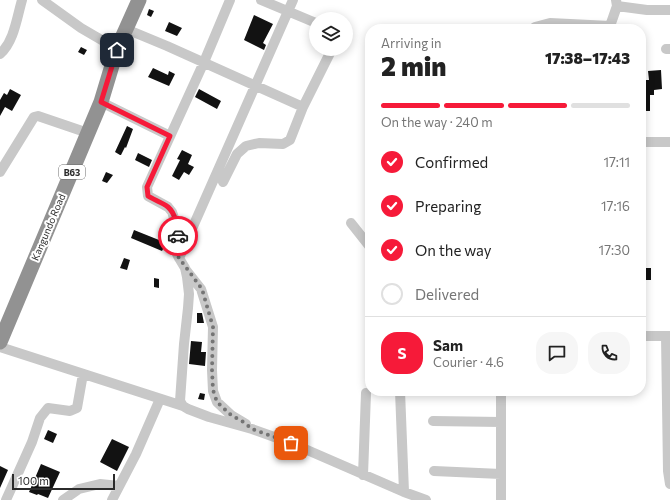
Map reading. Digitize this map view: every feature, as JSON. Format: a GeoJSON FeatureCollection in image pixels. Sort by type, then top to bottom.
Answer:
{"type":"FeatureCollection","features":[{"type":"Feature","properties":{"kind":"highway","name":"Kangundo Road"},"geometry":{"type":"LineString","coordinates":[[0,342],[101,102],[117,50],[139,0]]}},
{"type":"Feature","properties":{"kind":"street"},"geometry":{"type":"LineString","coordinates":[[0,54],[8,45],[12,36],[22,0]]}},
{"type":"Feature","properties":{"kind":"street"},"geometry":{"type":"LineString","coordinates":[[42,0],[81,28],[117,50]]}},
{"type":"Feature","properties":{"kind":"street"},"geometry":{"type":"LineString","coordinates":[[230,0],[204,62],[147,187],[147,192],[148,196],[168,207],[172,212],[177,227],[177,254],[185,268],[202,289],[213,327],[213,390],[217,402],[231,415],[252,429]]}},
{"type":"Feature","properties":{"kind":"street"},"geometry":{"type":"LineString","coordinates":[[261,0],[309,20]]}},
{"type":"Feature","properties":{"kind":"street"},"geometry":{"type":"LineString","coordinates":[[179,258],[293,0]]}},
{"type":"Feature","properties":{"kind":"street"},"geometry":{"type":"LineString","coordinates":[[610,24],[617,3],[647,10],[670,10]]}},
{"type":"Feature","properties":{"kind":"street"},"geometry":{"type":"LineString","coordinates":[[547,24],[562,24]]}},
{"type":"Feature","properties":{"kind":"street"},"geometry":{"type":"LineString","coordinates":[[126,30],[204,62],[303,107]]}},
{"type":"Feature","properties":{"kind":"street"},"geometry":{"type":"LineString","coordinates":[[223,182],[237,154],[246,146],[259,143],[283,144],[290,140],[303,107],[328,56]]}},
{"type":"Feature","properties":{"kind":"street"},"geometry":{"type":"LineString","coordinates":[[101,102],[170,136]]}},
{"type":"Feature","properties":{"kind":"street"},"geometry":{"type":"LineString","coordinates":[[0,172],[34,117],[38,116],[88,133]]}},
{"type":"Feature","properties":{"kind":"street"},"geometry":{"type":"LineString","coordinates":[[646,142],[670,142]]}},
{"type":"Feature","properties":{"kind":"street"},"geometry":{"type":"LineString","coordinates":[[227,148],[240,150]]}},
{"type":"Feature","properties":{"kind":"street"},"geometry":{"type":"LineString","coordinates":[[351,223],[365,241]]}},
{"type":"Feature","properties":{"kind":"street"},"geometry":{"type":"LineString","coordinates":[[183,406],[180,401],[180,395],[189,301],[185,268]]}},
{"type":"Feature","properties":{"kind":"street"},"geometry":{"type":"LineString","coordinates":[[646,336],[668,336],[670,484]]}},
{"type":"Feature","properties":{"kind":"street"},"geometry":{"type":"LineString","coordinates":[[0,347],[183,406],[209,417],[252,429],[291,443],[423,499]]}},
{"type":"Feature","properties":{"kind":"street"},"geometry":{"type":"LineString","coordinates":[[6,500],[32,442],[40,418],[48,408],[70,411],[77,408],[83,374]]}},
{"type":"Feature","properties":{"kind":"street"},"geometry":{"type":"LineString","coordinates":[[363,474],[366,396]]}},
{"type":"Feature","properties":{"kind":"street"},"geometry":{"type":"LineString","coordinates":[[400,396],[404,492]]}},
{"type":"Feature","properties":{"kind":"street"},"geometry":{"type":"LineString","coordinates":[[501,396],[501,500]]}},
{"type":"Feature","properties":{"kind":"street"},"geometry":{"type":"LineString","coordinates":[[112,500],[160,399]]}},
{"type":"Feature","properties":{"kind":"street"},"geometry":{"type":"LineString","coordinates":[[433,421],[501,422]]}},
{"type":"Feature","properties":{"kind":"street"},"geometry":{"type":"LineString","coordinates":[[434,471],[501,474]]}},
{"type":"Feature","properties":{"kind":"street"},"geometry":{"type":"LineString","coordinates":[[63,500],[79,489],[100,484],[119,486]]}},
{"type":"Feature","properties":{"kind":"building"},"geometry":{"type":"Polygon","coordinates":[[[149,9],[154,11],[151,17],[147,15],[149,9]]]}},
{"type":"Feature","properties":{"kind":"building"},"geometry":{"type":"Polygon","coordinates":[[[254,15],[273,24],[263,43],[266,45],[264,50],[244,40],[254,15]]]}},
{"type":"Feature","properties":{"kind":"building"},"geometry":{"type":"Polygon","coordinates":[[[169,22],[182,28],[177,36],[165,31],[169,22]]]}},
{"type":"Feature","properties":{"kind":"building"},"geometry":{"type":"Polygon","coordinates":[[[81,47],[87,50],[84,55],[78,52],[81,47]]]}},
{"type":"Feature","properties":{"kind":"building"},"geometry":{"type":"Polygon","coordinates":[[[153,68],[168,75],[169,71],[175,74],[169,86],[148,77],[153,68]]]}},
{"type":"Feature","properties":{"kind":"building"},"geometry":{"type":"Polygon","coordinates":[[[661,70],[662,89],[654,90],[654,95],[650,95],[650,111],[646,111],[646,80],[649,80],[648,71],[661,70]]]}},
{"type":"Feature","properties":{"kind":"building"},"geometry":{"type":"Polygon","coordinates":[[[10,89],[21,95],[12,111],[5,107],[0,116],[0,100],[4,93],[7,95],[10,89]]]}},
{"type":"Feature","properties":{"kind":"building"},"geometry":{"type":"Polygon","coordinates":[[[199,89],[221,101],[217,109],[195,97],[199,89]]]}},
{"type":"Feature","properties":{"kind":"building"},"geometry":{"type":"Polygon","coordinates":[[[127,126],[133,129],[126,148],[125,147],[120,155],[115,152],[127,126]]]}},
{"type":"Feature","properties":{"kind":"building"},"geometry":{"type":"Polygon","coordinates":[[[182,150],[192,155],[188,164],[194,167],[189,175],[184,172],[179,180],[172,176],[180,160],[177,159],[182,150]]]}},
{"type":"Feature","properties":{"kind":"building"},"geometry":{"type":"Polygon","coordinates":[[[138,153],[152,160],[149,167],[135,160],[138,153]]]}},
{"type":"Feature","properties":{"kind":"building"},"geometry":{"type":"Polygon","coordinates":[[[106,172],[113,175],[107,183],[102,181],[106,172]]]}},
{"type":"Feature","properties":{"kind":"building"},"geometry":{"type":"Polygon","coordinates":[[[134,230],[164,242],[163,244],[165,245],[162,251],[131,238],[134,230]]]}},
{"type":"Feature","properties":{"kind":"building"},"geometry":{"type":"Polygon","coordinates":[[[124,258],[130,260],[127,270],[120,268],[124,258]]]}},
{"type":"Feature","properties":{"kind":"building"},"geometry":{"type":"Polygon","coordinates":[[[646,268],[651,268],[651,280],[646,280],[646,268]]]}},
{"type":"Feature","properties":{"kind":"building"},"geometry":{"type":"Polygon","coordinates":[[[154,278],[159,279],[159,288],[154,287],[154,278]]]}},
{"type":"Feature","properties":{"kind":"building"},"geometry":{"type":"Polygon","coordinates":[[[197,313],[202,313],[204,323],[197,323],[197,313]]]}},
{"type":"Feature","properties":{"kind":"building"},"geometry":{"type":"Polygon","coordinates":[[[191,341],[202,342],[201,352],[206,352],[205,366],[189,364],[191,341]]]}},
{"type":"Feature","properties":{"kind":"building"},"geometry":{"type":"Polygon","coordinates":[[[200,393],[205,394],[204,400],[198,399],[200,393]]]}},
{"type":"Feature","properties":{"kind":"building"},"geometry":{"type":"Polygon","coordinates":[[[48,430],[57,434],[53,443],[44,439],[48,430]]]}},
{"type":"Feature","properties":{"kind":"building"},"geometry":{"type":"Polygon","coordinates":[[[112,439],[129,447],[117,471],[100,462],[112,439]]]}},
{"type":"Feature","properties":{"kind":"building"},"geometry":{"type":"Polygon","coordinates":[[[41,464],[60,472],[48,498],[29,492],[41,464]]]}},
{"type":"Feature","properties":{"kind":"building"},"geometry":{"type":"Polygon","coordinates":[[[0,466],[8,470],[0,488],[0,466]]]}},
{"type":"Feature","properties":{"kind":"way so far"},"geometry":{"type":"LineString","coordinates":[[178,236],[177,254],[185,268],[202,289],[213,327],[213,390],[217,402],[231,415],[252,429],[291,443]]}},
{"type":"Feature","properties":{"kind":"route"},"geometry":{"type":"LineString","coordinates":[[117,50],[101,102],[170,136],[147,187],[147,192],[148,196],[168,207],[172,212],[176,220],[178,236]]}}]}
